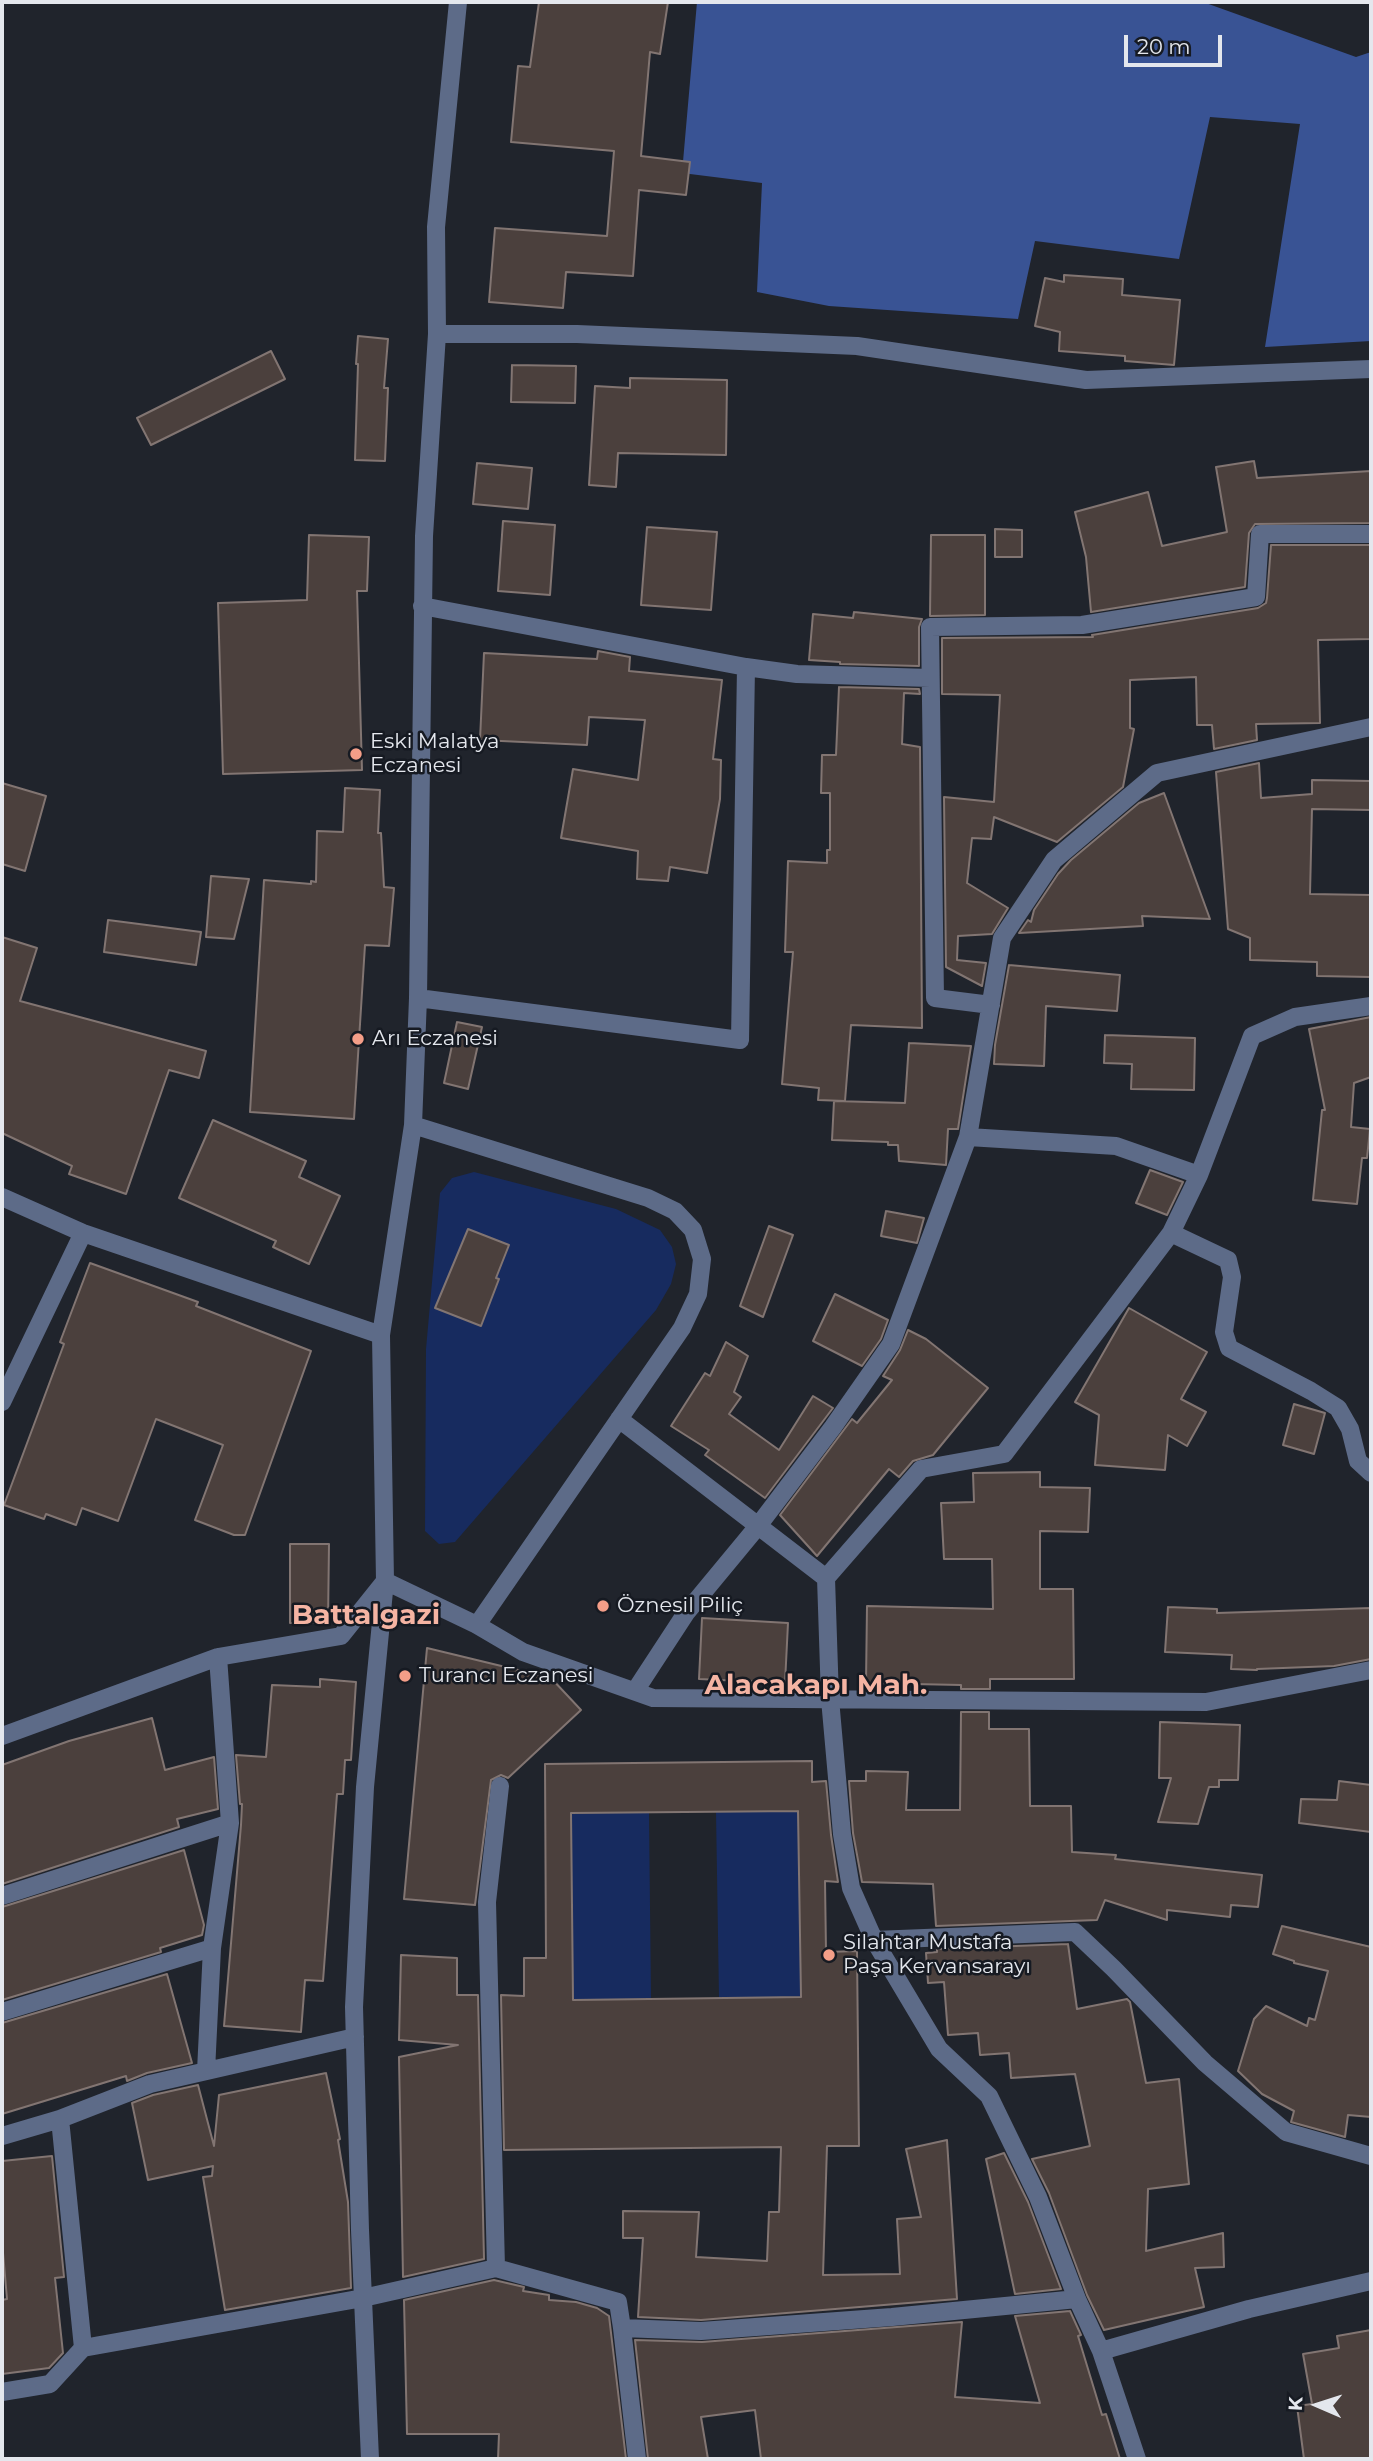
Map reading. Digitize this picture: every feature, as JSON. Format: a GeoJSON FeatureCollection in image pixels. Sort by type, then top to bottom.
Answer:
{"type":"FeatureCollection","features":[{"type":"Feature","properties":{"kind":"street"},"geometry":{"type":"LineString","coordinates":[[370,2459],[354,2007],[365,1787],[385,1581],[381,1335],[413,1125],[418,998],[424,536],[438,334],[436,227],[458,2]]}},
{"type":"Feature","properties":{"kind":"street"},"geometry":{"type":"LineString","coordinates":[[438,334],[577,334],[856,346],[1086,380],[1371,369]]}},
{"type":"Feature","properties":{"kind":"street"},"geometry":{"type":"LineString","coordinates":[[991,1005],[936,998],[930,627],[1082,625],[1256,597],[1260,534],[1371,534]]}},
{"type":"Feature","properties":{"kind":"street"},"geometry":{"type":"LineString","coordinates":[[422,606],[746,667],[797,674],[930,678]]}},
{"type":"Feature","properties":{"kind":"street"},"geometry":{"type":"LineString","coordinates":[[418,998],[740,1041],[746,667]]}},
{"type":"Feature","properties":{"kind":"street"},"geometry":{"type":"LineString","coordinates":[[635,1692],[686,1613],[758,1526],[833,1427],[891,1344],[968,1137],[1002,938],[1054,860],[1157,773],[1371,727]]}},
{"type":"Feature","properties":{"kind":"street"},"geometry":{"type":"LineString","coordinates":[[1137,2459],[1101,2351],[1077,2299],[1038,2197],[989,2096],[939,2049],[874,1940],[851,1888],[842,1834],[830,1699],[826,1578],[921,1469],[1004,1454],[1171,1233],[1199,1175],[1252,1036],[1295,1017],[1371,1006]]}},
{"type":"Feature","properties":{"kind":"street"},"geometry":{"type":"LineString","coordinates":[[413,1125],[649,1198],[675,1211],[693,1230],[702,1259],[698,1294],[682,1328],[477,1625]]}},
{"type":"Feature","properties":{"kind":"street"},"geometry":{"type":"LineString","coordinates":[[968,1137],[1116,1146],[1199,1175]]}},
{"type":"Feature","properties":{"kind":"street"},"geometry":{"type":"LineString","coordinates":[[2,1196],[83,1233],[381,1335]]}},
{"type":"Feature","properties":{"kind":"street"},"geometry":{"type":"LineString","coordinates":[[2,1402],[83,1233]]}},
{"type":"Feature","properties":{"kind":"street"},"geometry":{"type":"LineString","coordinates":[[1171,1233],[1228,1259],[1232,1277],[1224,1332],[1229,1348],[1338,1408],[1350,1429],[1358,1461],[1371,1473]]}},
{"type":"Feature","properties":{"kind":"street"},"geometry":{"type":"LineString","coordinates":[[620,1419],[826,1578]]}},
{"type":"Feature","properties":{"kind":"street"},"geometry":{"type":"LineString","coordinates":[[385,1581],[477,1625],[523,1652],[653,1698],[1206,1702],[1371,1670]]}},
{"type":"Feature","properties":{"kind":"street"},"geometry":{"type":"LineString","coordinates":[[2,1736],[218,1657],[341,1636],[385,1581]]}},
{"type":"Feature","properties":{"kind":"street"},"geometry":{"type":"LineString","coordinates":[[206,2071],[212,1948],[230,1823],[218,1657]]}},
{"type":"Feature","properties":{"kind":"street"},"geometry":{"type":"LineString","coordinates":[[496,2268],[487,1902],[500,1786]]}},
{"type":"Feature","properties":{"kind":"street"},"geometry":{"type":"LineString","coordinates":[[2,1896],[230,1823]]}},
{"type":"Feature","properties":{"kind":"street"},"geometry":{"type":"LineString","coordinates":[[874,1940],[1074,1932],[1114,1969],[1205,2063],[1286,2132],[1371,2155]]}},
{"type":"Feature","properties":{"kind":"street"},"geometry":{"type":"LineString","coordinates":[[2,2012],[212,1948]]}},
{"type":"Feature","properties":{"kind":"street"},"geometry":{"type":"LineString","coordinates":[[2,2136],[60,2119],[150,2084],[355,2037]]}},
{"type":"Feature","properties":{"kind":"street"},"geometry":{"type":"LineString","coordinates":[[60,2119],[83,2348]]}},
{"type":"Feature","properties":{"kind":"street"},"geometry":{"type":"LineString","coordinates":[[2,2392],[50,2384],[83,2348],[363,2298],[496,2268],[618,2302],[637,2459]]}},
{"type":"Feature","properties":{"kind":"street"},"geometry":{"type":"LineString","coordinates":[[1101,2351],[1249,2309],[1371,2281]]}},
{"type":"Feature","properties":{"kind":"street"},"geometry":{"type":"LineString","coordinates":[[621,2328],[701,2331],[891,2317],[1077,2299]]}},
{"type":"Feature","properties":{"kind":"shaded area"},"geometry":{"type":"Polygon","coordinates":[[[697,2],[1203,2],[1356,57],[1371,52],[1371,341],[1265,347],[1300,124],[1210,117],[1179,259],[1035,241],[1018,319],[829,306],[757,292],[762,183],[682,173],[697,2]]]}},
{"type":"Feature","properties":{"kind":"shaded area"},"geometry":{"type":"Polygon","coordinates":[[[474,1172],[616,1209],[660,1230],[672,1247],[676,1264],[671,1284],[656,1310],[455,1542],[439,1544],[425,1531],[426,1349],[440,1193],[452,1178],[474,1172]]]}},
{"type":"Feature","properties":{"kind":"shaded area"},"geometry":{"type":"Polygon","coordinates":[[[798,1811],[801,1997],[719,1998],[716,1812],[798,1811]]]}},
{"type":"Feature","properties":{"kind":"shaded area"},"geometry":{"type":"Polygon","coordinates":[[[571,1813],[649,1813],[651,1999],[573,2000],[571,1813]]]}},
{"type":"Feature","properties":{"kind":"building"},"geometry":{"type":"Polygon","coordinates":[[[539,2],[668,2],[660,54],[650,52],[641,156],[690,162],[686,195],[639,190],[633,276],[566,272],[563,308],[489,302],[495,228],[607,236],[614,151],[511,142],[518,66],[530,67],[539,2]]]}},
{"type":"Feature","properties":{"kind":"building"},"geometry":{"type":"Polygon","coordinates":[[[1064,275],[1123,279],[1122,295],[1180,300],[1174,365],[1125,361],[1125,356],[1059,351],[1060,332],[1035,326],[1045,278],[1064,282],[1064,275]]]}},
{"type":"Feature","properties":{"kind":"building"},"geometry":{"type":"Polygon","coordinates":[[[358,336],[388,339],[384,388],[388,388],[385,461],[355,460],[358,336]]]}},
{"type":"Feature","properties":{"kind":"building"},"geometry":{"type":"Polygon","coordinates":[[[271,351],[285,379],[151,445],[137,418],[271,351]]]}},
{"type":"Feature","properties":{"kind":"building"},"geometry":{"type":"Polygon","coordinates":[[[512,365],[576,366],[575,403],[511,402],[512,365]]]}},
{"type":"Feature","properties":{"kind":"building"},"geometry":{"type":"Polygon","coordinates":[[[630,378],[727,380],[726,455],[618,453],[616,487],[589,485],[595,386],[630,388],[630,378]]]}},
{"type":"Feature","properties":{"kind":"building"},"geometry":{"type":"Polygon","coordinates":[[[1254,461],[1257,478],[1371,471],[1371,523],[1255,524],[1249,533],[1245,587],[1091,612],[1086,557],[1075,512],[1148,492],[1162,546],[1227,532],[1216,467],[1254,461]]]}},
{"type":"Feature","properties":{"kind":"building"},"geometry":{"type":"Polygon","coordinates":[[[477,463],[532,468],[528,509],[473,504],[477,463]]]}},
{"type":"Feature","properties":{"kind":"building"},"geometry":{"type":"Polygon","coordinates":[[[503,521],[555,525],[550,595],[498,591],[503,521]]]}},
{"type":"Feature","properties":{"kind":"building"},"geometry":{"type":"Polygon","coordinates":[[[647,527],[717,532],[711,610],[641,605],[647,527]]]}},
{"type":"Feature","properties":{"kind":"building"},"geometry":{"type":"Polygon","coordinates":[[[995,529],[1022,530],[1022,557],[995,557],[995,529]]]}},
{"type":"Feature","properties":{"kind":"building"},"geometry":{"type":"Polygon","coordinates":[[[309,535],[369,537],[367,591],[357,591],[362,770],[223,774],[218,603],[307,600],[309,535]]]}},
{"type":"Feature","properties":{"kind":"building"},"geometry":{"type":"Polygon","coordinates":[[[931,535],[985,535],[985,615],[930,616],[931,535]]]}},
{"type":"Feature","properties":{"kind":"building"},"geometry":{"type":"Polygon","coordinates":[[[1271,545],[1371,545],[1371,639],[1318,640],[1320,723],[1256,724],[1257,740],[1214,749],[1212,725],[1197,725],[1196,677],[1130,680],[1130,728],[1134,729],[1123,787],[1057,842],[994,817],[991,839],[972,838],[967,883],[1008,908],[992,934],[958,936],[957,960],[986,963],[982,986],[946,967],[944,797],[994,802],[1000,695],[942,694],[942,638],[1093,637],[1092,635],[1258,608],[1266,603],[1271,545]]]}},
{"type":"Feature","properties":{"kind":"building"},"geometry":{"type":"Polygon","coordinates":[[[854,612],[922,619],[919,627],[919,666],[840,664],[809,660],[813,614],[853,618],[854,612]]]}},
{"type":"Feature","properties":{"kind":"building"},"geometry":{"type":"Polygon","coordinates":[[[598,651],[630,657],[629,671],[722,680],[713,759],[721,760],[720,799],[707,873],[670,867],[668,881],[637,879],[638,851],[561,838],[573,769],[638,780],[645,720],[589,717],[587,745],[480,740],[484,653],[597,659],[598,651]]]}},
{"type":"Feature","properties":{"kind":"building"},"geometry":{"type":"Polygon","coordinates":[[[839,687],[919,689],[920,694],[904,693],[902,744],[920,747],[922,1028],[851,1025],[845,1101],[818,1100],[819,1088],[782,1084],[793,952],[785,952],[788,861],[827,863],[827,850],[830,850],[830,793],[821,793],[822,755],[836,755],[839,687]]]}},
{"type":"Feature","properties":{"kind":"building"},"geometry":{"type":"Polygon","coordinates":[[[1259,763],[1261,798],[1312,794],[1312,780],[1371,781],[1371,810],[1312,809],[1310,894],[1371,895],[1371,977],[1317,976],[1317,962],[1250,960],[1250,938],[1228,929],[1216,772],[1259,763]]]}},
{"type":"Feature","properties":{"kind":"building"},"geometry":{"type":"Polygon","coordinates":[[[2,783],[46,796],[25,871],[2,864],[2,783]]]}},
{"type":"Feature","properties":{"kind":"building"},"geometry":{"type":"Polygon","coordinates":[[[345,788],[380,790],[378,833],[381,833],[384,887],[394,888],[389,946],[365,945],[354,1119],[250,1112],[264,880],[311,884],[311,881],[316,882],[317,831],[343,832],[345,788]]]}},
{"type":"Feature","properties":{"kind":"building"},"geometry":{"type":"Polygon","coordinates":[[[1164,793],[1210,919],[1142,916],[1143,926],[1019,933],[1028,920],[1031,922],[1034,910],[1058,874],[1071,860],[1139,803],[1164,793]]]}},
{"type":"Feature","properties":{"kind":"building"},"geometry":{"type":"Polygon","coordinates":[[[211,876],[249,879],[234,939],[206,937],[211,876]]]}},
{"type":"Feature","properties":{"kind":"building"},"geometry":{"type":"Polygon","coordinates":[[[108,920],[201,932],[196,965],[104,952],[108,920]]]}},
{"type":"Feature","properties":{"kind":"building"},"geometry":{"type":"Polygon","coordinates":[[[2,937],[37,948],[20,1001],[206,1051],[199,1078],[169,1070],[126,1194],[69,1174],[72,1166],[2,1133],[2,937]]]}},
{"type":"Feature","properties":{"kind":"building"},"geometry":{"type":"Polygon","coordinates":[[[1009,965],[1120,975],[1117,1011],[1046,1006],[1044,1066],[994,1064],[1009,965]]]}},
{"type":"Feature","properties":{"kind":"building"},"geometry":{"type":"Polygon","coordinates":[[[1371,1017],[1371,1077],[1354,1083],[1351,1127],[1370,1129],[1367,1158],[1362,1158],[1357,1204],[1313,1200],[1322,1110],[1325,1110],[1309,1029],[1371,1017]]]}},
{"type":"Feature","properties":{"kind":"building"},"geometry":{"type":"Polygon","coordinates":[[[457,1022],[482,1027],[468,1089],[444,1083],[457,1022]]]}},
{"type":"Feature","properties":{"kind":"building"},"geometry":{"type":"Polygon","coordinates":[[[1105,1035],[1195,1038],[1194,1090],[1131,1089],[1132,1064],[1104,1063],[1105,1035]]]}},
{"type":"Feature","properties":{"kind":"building"},"geometry":{"type":"Polygon","coordinates":[[[909,1043],[971,1046],[958,1129],[948,1129],[946,1165],[899,1161],[898,1145],[888,1145],[888,1142],[832,1140],[834,1101],[905,1103],[909,1043]]]}},
{"type":"Feature","properties":{"kind":"building"},"geometry":{"type":"Polygon","coordinates":[[[213,1120],[306,1161],[299,1177],[340,1196],[309,1264],[273,1247],[276,1241],[179,1198],[213,1120]]]}},
{"type":"Feature","properties":{"kind":"building"},"geometry":{"type":"Polygon","coordinates":[[[1150,1170],[1183,1182],[1167,1215],[1136,1203],[1150,1170]]]}},
{"type":"Feature","properties":{"kind":"building"},"geometry":{"type":"Polygon","coordinates":[[[886,1211],[924,1218],[917,1243],[881,1236],[886,1211]]]}},
{"type":"Feature","properties":{"kind":"building"},"geometry":{"type":"Polygon","coordinates":[[[769,1226],[793,1235],[763,1317],[740,1306],[769,1226]]]}},
{"type":"Feature","properties":{"kind":"building"},"geometry":{"type":"Polygon","coordinates":[[[468,1229],[509,1245],[481,1326],[435,1308],[468,1229]]]}},
{"type":"Feature","properties":{"kind":"building"},"geometry":{"type":"Polygon","coordinates":[[[90,1263],[198,1302],[196,1306],[311,1351],[245,1535],[234,1535],[195,1520],[223,1445],[156,1419],[118,1521],[82,1508],[76,1525],[46,1514],[44,1519],[4,1505],[64,1344],[60,1342],[90,1263]]]}},
{"type":"Feature","properties":{"kind":"building"},"geometry":{"type":"Polygon","coordinates":[[[835,1294],[888,1320],[881,1339],[862,1366],[813,1341],[835,1294]]]}},
{"type":"Feature","properties":{"kind":"building"},"geometry":{"type":"Polygon","coordinates":[[[1129,1308],[1207,1352],[1181,1399],[1206,1412],[1187,1446],[1168,1435],[1165,1470],[1095,1465],[1099,1415],[1075,1402],[1129,1308]]]}},
{"type":"Feature","properties":{"kind":"building"},"geometry":{"type":"Polygon","coordinates":[[[908,1330],[926,1339],[988,1388],[933,1455],[913,1461],[899,1477],[889,1469],[817,1556],[780,1515],[852,1419],[857,1423],[892,1380],[883,1376],[900,1350],[908,1330]]]}},
{"type":"Feature","properties":{"kind":"building"},"geometry":{"type":"Polygon","coordinates":[[[726,1342],[748,1356],[734,1392],[741,1397],[729,1414],[779,1450],[813,1396],[833,1408],[765,1498],[705,1455],[709,1450],[671,1426],[705,1373],[710,1376],[726,1342]]]}},
{"type":"Feature","properties":{"kind":"building"},"geometry":{"type":"Polygon","coordinates":[[[1294,1404],[1325,1413],[1314,1454],[1283,1445],[1294,1404]]]}},
{"type":"Feature","properties":{"kind":"building"},"geometry":{"type":"Polygon","coordinates":[[[1040,1472],[1040,1487],[1090,1488],[1088,1532],[1040,1531],[1040,1589],[1073,1589],[1074,1679],[990,1679],[990,1689],[961,1689],[961,1685],[866,1683],[867,1606],[993,1609],[992,1559],[944,1559],[941,1503],[974,1502],[973,1473],[1040,1472]]]}},
{"type":"Feature","properties":{"kind":"building"},"geometry":{"type":"Polygon","coordinates":[[[290,1544],[329,1544],[328,1623],[290,1623],[290,1544]]]}},
{"type":"Feature","properties":{"kind":"building"},"geometry":{"type":"Polygon","coordinates":[[[1168,1607],[1217,1609],[1217,1613],[1371,1608],[1371,1659],[1334,1666],[1231,1669],[1232,1655],[1165,1652],[1168,1607]]]}},
{"type":"Feature","properties":{"kind":"building"},"geometry":{"type":"Polygon","coordinates":[[[702,1618],[788,1623],[785,1683],[699,1679],[702,1618]]]}},
{"type":"Feature","properties":{"kind":"building"},"geometry":{"type":"Polygon","coordinates":[[[427,1648],[551,1678],[581,1710],[508,1778],[501,1775],[491,1780],[475,1905],[404,1899],[427,1648]]]}},
{"type":"Feature","properties":{"kind":"building"},"geometry":{"type":"Polygon","coordinates":[[[320,1679],[356,1682],[351,1760],[345,1760],[343,1794],[337,1794],[323,1981],[305,1980],[301,2032],[224,2026],[242,1804],[236,1755],[266,1757],[272,1685],[320,1687],[320,1679]]]}},
{"type":"Feature","properties":{"kind":"building"},"geometry":{"type":"Polygon","coordinates":[[[961,1712],[989,1712],[989,1729],[1029,1729],[1030,1806],[1071,1806],[1072,1852],[1116,1855],[1115,1859],[1262,1875],[1258,1907],[1231,1905],[1230,1917],[1167,1910],[1167,1920],[1105,1900],[1097,1920],[936,1926],[933,1884],[862,1882],[853,1833],[849,1781],[866,1781],[866,1771],[908,1772],[906,1810],[960,1810],[961,1712]]]}},
{"type":"Feature","properties":{"kind":"building"},"geometry":{"type":"Polygon","coordinates":[[[152,1718],[165,1770],[214,1757],[218,1809],[177,1819],[179,1827],[2,1884],[2,1765],[69,1741],[152,1718]]]}},
{"type":"Feature","properties":{"kind":"building"},"geometry":{"type":"Polygon","coordinates":[[[1160,1722],[1240,1725],[1238,1780],[1219,1780],[1219,1787],[1209,1787],[1198,1824],[1158,1822],[1171,1778],[1159,1778],[1160,1722]]]}},
{"type":"Feature","properties":{"kind":"building","name":"Silahtar Mustafa Paşa Kervansarayı"},"geometry":{"type":"Polygon","coordinates":[[[812,1761],[812,1782],[826,1781],[838,1882],[825,1881],[826,1952],[857,1951],[859,2146],[827,2146],[823,2275],[900,2274],[897,2219],[921,2217],[906,2149],[947,2140],[957,2299],[701,2320],[638,2317],[643,2238],[623,2238],[623,2211],[699,2212],[696,2257],[767,2261],[769,2212],[779,2212],[781,2147],[504,2150],[501,1995],[524,1996],[524,1958],[546,1958],[545,1764],[812,1761]],[[798,1811],[571,1813],[573,2000],[801,1997],[798,1811]]]}},
{"type":"Feature","properties":{"kind":"building"},"geometry":{"type":"Polygon","coordinates":[[[1339,1781],[1371,1785],[1371,1832],[1299,1823],[1301,1799],[1337,1800],[1339,1781]]]}},
{"type":"Feature","properties":{"kind":"building"},"geometry":{"type":"Polygon","coordinates":[[[184,1850],[204,1925],[202,1935],[160,1948],[161,1952],[2,2000],[2,1907],[184,1850]]]}},
{"type":"Feature","properties":{"kind":"building"},"geometry":{"type":"Polygon","coordinates":[[[1282,1926],[1371,1947],[1371,2117],[1348,2115],[1345,2137],[1291,2122],[1294,2111],[1262,2094],[1238,2071],[1254,2019],[1266,2006],[1307,2026],[1309,2018],[1315,2020],[1328,1971],[1294,1963],[1273,1954],[1282,1926]]]}},
{"type":"Feature","properties":{"kind":"building"},"geometry":{"type":"Polygon","coordinates":[[[1068,1944],[1077,2009],[1127,1999],[1130,2002],[1146,2083],[1179,2079],[1189,2184],[1148,2189],[1146,2251],[1223,2233],[1224,2267],[1195,2268],[1204,2307],[1104,2330],[1087,2295],[1049,2193],[1032,2159],[1090,2146],[1075,2074],[1011,2078],[1009,2053],[980,2055],[978,2033],[948,2035],[944,1982],[928,1983],[926,1953],[937,1952],[937,1949],[1068,1944]]]}},
{"type":"Feature","properties":{"kind":"building"},"geometry":{"type":"Polygon","coordinates":[[[401,1955],[457,1958],[457,1995],[478,1995],[484,2259],[403,2277],[399,2057],[458,2045],[399,2040],[401,1955]]]}},
{"type":"Feature","properties":{"kind":"building"},"geometry":{"type":"Polygon","coordinates":[[[167,1974],[192,2063],[147,2073],[127,2081],[126,2076],[2,2114],[2,2023],[167,1974]]]}},
{"type":"Feature","properties":{"kind":"building"},"geometry":{"type":"Polygon","coordinates":[[[326,2073],[340,2139],[338,2140],[348,2202],[351,2288],[225,2310],[203,2177],[212,2176],[213,2166],[148,2180],[132,2103],[153,2095],[198,2085],[214,2146],[219,2095],[326,2073]]]}},
{"type":"Feature","properties":{"kind":"building"},"geometry":{"type":"Polygon","coordinates":[[[1004,2153],[1028,2202],[1061,2289],[1015,2294],[986,2159],[1004,2153]]]}},
{"type":"Feature","properties":{"kind":"building"},"geometry":{"type":"Polygon","coordinates":[[[52,2156],[64,2277],[55,2278],[63,2353],[49,2368],[2,2374],[2,2300],[7,2299],[2,2241],[2,2161],[52,2156]]]}},
{"type":"Feature","properties":{"kind":"building"},"geometry":{"type":"Polygon","coordinates":[[[494,2280],[524,2287],[523,2291],[549,2295],[549,2300],[576,2302],[597,2308],[609,2316],[626,2459],[498,2459],[499,2434],[407,2434],[404,2300],[494,2280]]]}},
{"type":"Feature","properties":{"kind":"building"},"geometry":{"type":"Polygon","coordinates":[[[1070,2311],[1081,2335],[1078,2336],[1102,2415],[1106,2414],[1120,2459],[761,2459],[755,2410],[701,2417],[708,2459],[648,2459],[635,2340],[702,2342],[962,2322],[955,2397],[1040,2403],[1015,2316],[1070,2311]]]}},
{"type":"Feature","properties":{"kind":"building"},"geometry":{"type":"Polygon","coordinates":[[[1371,2330],[1371,2459],[1304,2459],[1297,2406],[1312,2404],[1303,2354],[1339,2348],[1337,2336],[1371,2330]]]}},
{"type":"Feature","properties":{"kind":"place","name":"Eski Malatya Eczanesi"},"geometry":{"type":"Point","coordinates":[356,754]}},
{"type":"Feature","properties":{"kind":"place","name":"Arı Eczanesi"},"geometry":{"type":"Point","coordinates":[358,1039]}},
{"type":"Feature","properties":{"kind":"place","name":"Öznesil Piliç"},"geometry":{"type":"Point","coordinates":[603,1606]}},
{"type":"Feature","properties":{"kind":"place","name":"Turancı Eczanesi"},"geometry":{"type":"Point","coordinates":[405,1676]}},
{"type":"Feature","properties":{"kind":"place","name":"Silahtar Mustafa Paşa Kervansarayı"},"geometry":{"type":"Point","coordinates":[829,1955]}},
{"type":"Feature","properties":{"kind":"district","name":"Battalgazi"},"geometry":{"type":"Point","coordinates":[366,1616]}},
{"type":"Feature","properties":{"kind":"district","name":"Alacakapı Mah."},"geometry":{"type":"Point","coordinates":[816,1686]}}]}
